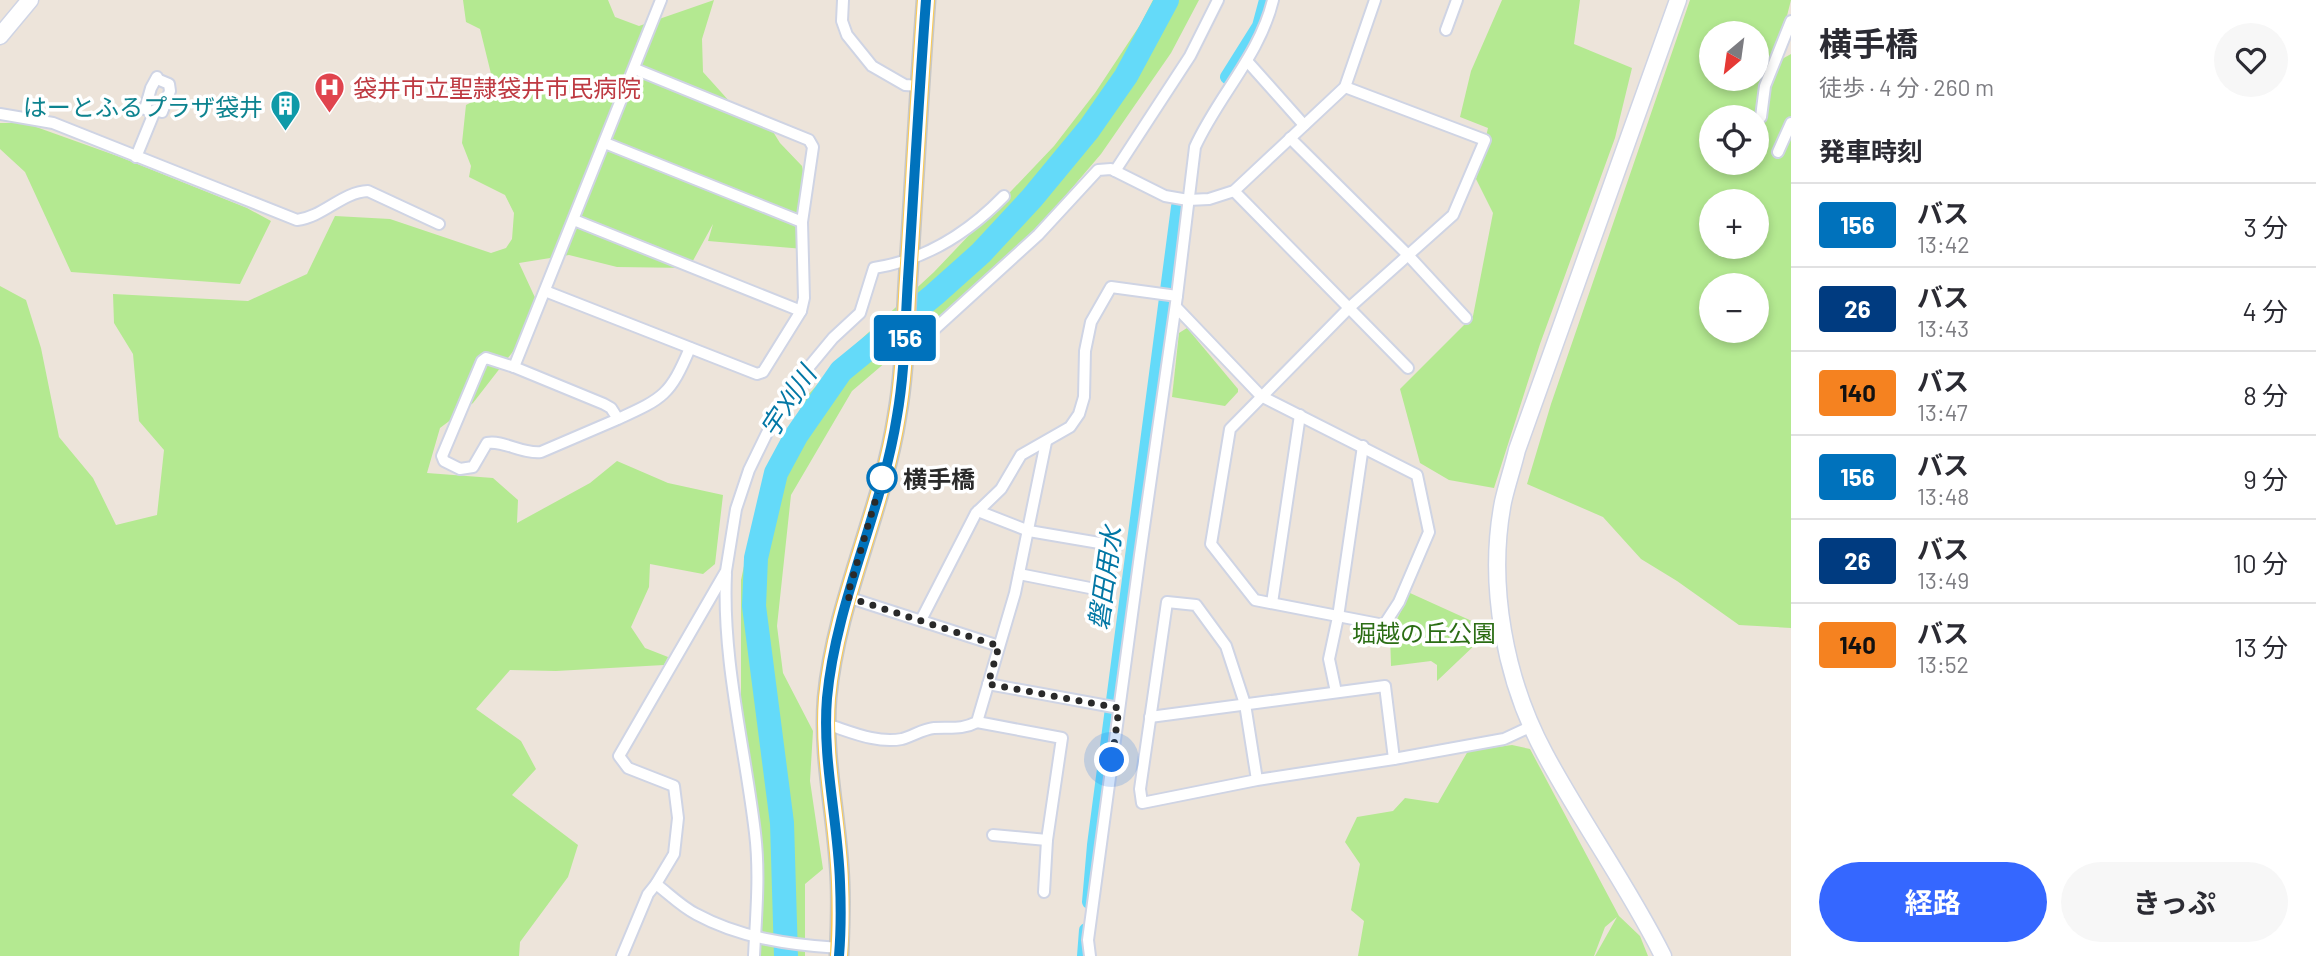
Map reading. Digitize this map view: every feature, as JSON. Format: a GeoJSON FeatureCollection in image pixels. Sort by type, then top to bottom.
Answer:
{"type":"FeatureCollection","features":[{"type":"Feature","properties":{"kind":"main road"},"geometry":{"type":"LineString","coordinates":[[839,952],[840,881],[827,767],[826,724],[834,652],[897,417],[904,350],[926,0]]}},
{"type":"Feature","properties":{"kind":"street"},"geometry":{"type":"LineString","coordinates":[[0,36],[30,0]]}},
{"type":"Feature","properties":{"kind":"street"},"geometry":{"type":"LineString","coordinates":[[514,367],[635,69],[660,0]]}},
{"type":"Feature","properties":{"kind":"street"},"geometry":{"type":"LineString","coordinates":[[844,0],[842,21],[847,36],[872,66],[905,85],[920,86]]}},
{"type":"Feature","properties":{"kind":"street"},"geometry":{"type":"LineString","coordinates":[[1115,171],[1190,56],[1218,0]]}},
{"type":"Feature","properties":{"kind":"street"},"geometry":{"type":"LineString","coordinates":[[1090,956],[1088,940],[1171,297],[1195,147],[1203,128],[1247,61],[1268,23],[1273,0]]}},
{"type":"Feature","properties":{"kind":"street"},"geometry":{"type":"LineString","coordinates":[[904,350],[1038,235],[1098,170],[1111,169],[1165,196],[1188,200],[1209,200],[1234,191],[1345,87],[1375,0]]}},
{"type":"Feature","properties":{"kind":"street"},"geometry":{"type":"LineString","coordinates":[[1446,30],[1457,0]]}},
{"type":"Feature","properties":{"kind":"street"},"geometry":{"type":"LineString","coordinates":[[1663,956],[1643,916],[1546,755],[1532,726],[1511,667],[1500,606],[1498,556],[1503,503],[1517,450],[1678,0]]}},
{"type":"Feature","properties":{"kind":"street"},"geometry":{"type":"LineString","coordinates":[[1763,105],[1765,86],[1790,25]]}},
{"type":"Feature","properties":{"kind":"street"},"geometry":{"type":"LineString","coordinates":[[1247,61],[1304,125]]}},
{"type":"Feature","properties":{"kind":"street"},"geometry":{"type":"LineString","coordinates":[[545,291],[757,374],[763,372],[801,311],[804,298],[802,222],[813,147],[809,140],[635,69]]}},
{"type":"Feature","properties":{"kind":"street"},"geometry":{"type":"LineString","coordinates":[[136,157],[153,113],[155,110],[162,112],[170,91],[169,84],[157,78],[145,109],[153,113]]}},
{"type":"Feature","properties":{"kind":"street"},"geometry":{"type":"LineString","coordinates":[[921,620],[978,511],[1001,489],[1021,455],[1070,426],[1079,414],[1084,397],[1085,351],[1091,322],[1111,286],[1171,297],[1261,396],[1417,475],[1429,532],[1399,602],[1384,625],[1255,600],[1212,544],[1230,429],[1261,396],[1350,307],[1453,215],[1485,141],[1345,87]]}},
{"type":"Feature","properties":{"kind":"street"},"geometry":{"type":"LineString","coordinates":[[0,114],[53,123],[297,220],[325,211],[358,192],[368,191],[439,224]]}},
{"type":"Feature","properties":{"kind":"street"},"geometry":{"type":"LineString","coordinates":[[1778,152],[1791,122]]}},
{"type":"Feature","properties":{"kind":"street"},"geometry":{"type":"LineString","coordinates":[[1290,138],[1466,318]]}},
{"type":"Feature","properties":{"kind":"street"},"geometry":{"type":"LineString","coordinates":[[605,143],[802,222]]}},
{"type":"Feature","properties":{"kind":"street"},"geometry":{"type":"LineString","coordinates":[[1234,191],[1408,368]]}},
{"type":"Feature","properties":{"kind":"street"},"geometry":{"type":"LineString","coordinates":[[754,956],[758,880],[756,835],[728,653],[724,608],[726,571],[736,509],[749,470],[767,433],[799,379],[833,338],[860,313],[874,268],[932,252],[986,214],[1004,196]]}},
{"type":"Feature","properties":{"kind":"street"},"geometry":{"type":"LineString","coordinates":[[574,220],[801,311]]}},
{"type":"Feature","properties":{"kind":"street"},"geometry":{"type":"LineString","coordinates":[[618,419],[611,408],[604,404],[486,358],[482,361],[442,456],[444,461],[460,469],[473,467],[487,443],[494,442],[528,453],[541,452],[618,419],[655,402],[668,390],[677,378],[690,348]]}},
{"type":"Feature","properties":{"kind":"street"},"geometry":{"type":"LineString","coordinates":[[1272,603],[1300,415]]}},
{"type":"Feature","properties":{"kind":"street"},"geometry":{"type":"LineString","coordinates":[[976,722],[1019,574],[1046,442]]}},
{"type":"Feature","properties":{"kind":"street"},"geometry":{"type":"LineString","coordinates":[[1336,692],[1329,659],[1338,617],[1363,446]]}},
{"type":"Feature","properties":{"kind":"street"},"geometry":{"type":"LineString","coordinates":[[978,511],[1029,531],[1117,547]]}},
{"type":"Feature","properties":{"kind":"street"},"geometry":{"type":"LineString","coordinates":[[622,956],[648,894],[674,854],[678,818],[674,786],[628,768],[619,757],[726,571]]}},
{"type":"Feature","properties":{"kind":"street"},"geometry":{"type":"LineString","coordinates":[[1019,574],[1110,592]]}},
{"type":"Feature","properties":{"kind":"street"},"geometry":{"type":"LineString","coordinates":[[847,597],[999,646]]}},
{"type":"Feature","properties":{"kind":"street"},"geometry":{"type":"LineString","coordinates":[[1257,780],[1245,704],[1226,646],[1196,605],[1167,601],[1140,789],[1142,803],[1257,780],[1504,739],[1532,726]]}},
{"type":"Feature","properties":{"kind":"street"},"geometry":{"type":"LineString","coordinates":[[988,684],[1119,708]]}},
{"type":"Feature","properties":{"kind":"street"},"geometry":{"type":"LineString","coordinates":[[1150,717],[1385,686],[1394,759]]}},
{"type":"Feature","properties":{"kind":"street"},"geometry":{"type":"LineString","coordinates":[[826,724],[874,739],[901,739],[931,728],[966,728],[976,722],[1062,738],[1046,840],[1044,892]]}},
{"type":"Feature","properties":{"kind":"street"},"geometry":{"type":"LineString","coordinates":[[993,835],[1046,840]]}},
{"type":"Feature","properties":{"kind":"street"},"geometry":{"type":"LineString","coordinates":[[656,884],[694,913],[729,929],[810,951],[839,952]]}},
{"type":"Feature","properties":{"kind":"green space"},"geometry":{"type":"Polygon","coordinates":[[[463,0],[608,0],[615,17],[639,26],[714,0],[702,39],[703,72],[730,102],[767,122],[780,143],[802,166],[808,196],[804,249],[708,241],[713,224],[689,268],[617,267],[569,255],[519,263],[538,304],[539,318],[473,403],[440,428],[427,473],[493,478],[518,500],[517,523],[590,483],[617,461],[668,483],[723,495],[715,564],[703,574],[650,564],[649,587],[631,627],[645,648],[668,657],[664,665],[556,671],[510,670],[476,709],[521,741],[536,769],[512,795],[578,845],[568,877],[520,942],[519,956],[0,956],[0,286],[26,300],[41,348],[59,437],[93,478],[116,525],[157,515],[164,450],[139,421],[133,354],[114,323],[113,294],[248,301],[307,274],[335,216],[390,219],[491,253],[506,248],[512,239],[514,213],[505,195],[469,177],[471,166],[462,143],[466,105],[495,90],[480,29],[466,22],[463,0]]]}},
{"type":"Feature","properties":{"kind":"green space"},"geometry":{"type":"Polygon","coordinates":[[[1153,0],[1199,0],[1171,53],[1101,154],[1025,243],[852,391],[791,495],[777,626],[783,673],[813,731],[810,781],[823,869],[805,884],[805,956],[759,956],[763,886],[741,700],[741,580],[761,487],[807,396],[843,356],[934,272],[1054,146],[1095,93],[1140,25],[1153,0]]]}},
{"type":"Feature","properties":{"kind":"green space"},"geometry":{"type":"Polygon","coordinates":[[[1502,0],[1580,0],[1574,44],[1632,68],[1615,138],[1540,344],[1494,488],[1449,480],[1420,463],[1400,389],[1473,316],[1493,213],[1476,179],[1488,128],[1460,117],[1471,71],[1502,0]]]}},
{"type":"Feature","properties":{"kind":"green space"},"geometry":{"type":"Polygon","coordinates":[[[1690,0],[1791,0],[1775,63],[1791,54],[1791,628],[1739,625],[1641,559],[1603,517],[1527,484],[1551,404],[1690,0]]]}},
{"type":"Feature","properties":{"kind":"green space"},"geometry":{"type":"Polygon","coordinates":[[[0,123],[25,123],[120,157],[247,208],[271,221],[240,284],[71,272],[25,172],[0,149],[0,123]]]}},
{"type":"Feature","properties":{"kind":"green space"},"geometry":{"type":"Polygon","coordinates":[[[1187,328],[1238,389],[1225,406],[1172,397],[1179,333],[1187,328]]]}},
{"type":"Feature","properties":{"kind":"green space","name":"堀越の丘公園"},"geometry":{"type":"Polygon","coordinates":[[[1410,593],[1485,627],[1481,630],[1479,641],[1437,681],[1437,665],[1431,661],[1391,666],[1390,633],[1410,593]]]}},
{"type":"Feature","properties":{"kind":"green space"},"geometry":{"type":"Polygon","coordinates":[[[1512,745],[1530,749],[1619,916],[1640,936],[1648,956],[1595,956],[1617,917],[1605,927],[1594,956],[1358,956],[1364,921],[1351,910],[1360,864],[1345,842],[1357,817],[1393,811],[1405,798],[1438,803],[1468,751],[1512,745]]]}},
{"type":"Feature","properties":{"kind":"waterway","name":"宇刈川"},"geometry":{"type":"LineString","coordinates":[[786,956],[782,823],[754,606],[756,558],[776,473],[796,436],[841,371],[981,253],[1032,198],[1089,129],[1126,76],[1167,0]]}},
{"type":"Feature","properties":{"kind":"waterway","name":"磐田用水"},"geometry":{"type":"LineString","coordinates":[[1227,77],[1259,26],[1266,0]]}},
{"type":"Feature","properties":{"kind":"waterway","name":"磐田用水"},"geometry":{"type":"LineString","coordinates":[[1089,902],[1094,845],[1178,207]]}},
{"type":"Feature","properties":{"kind":"waterway","name":"磐田用水"},"geometry":{"type":"LineString","coordinates":[[1084,956],[1086,930]]}},
{"type":"Feature","properties":{"kind":"bus line","name":"156"},"geometry":{"type":"LineString","coordinates":[[839,956],[840,881],[827,767],[827,696],[847,597],[873,514],[897,417],[905,342],[926,0]]}},
{"type":"Feature","properties":{"kind":"place","name":"袋井市立聖隷袋井市民病院"},"geometry":{"type":"Point","coordinates":[330,114]}},
{"type":"Feature","properties":{"kind":"place","name":"はーとふるプラザ袋井"},"geometry":{"type":"Point","coordinates":[286,133]}},
{"type":"Feature","properties":{"kind":"place","name":"横手橋"},"geometry":{"type":"Point","coordinates":[882,478]}},
{"type":"Feature","properties":{"kind":"route"},"geometry":{"type":"LineString","coordinates":[[882,478],[847,597],[999,646],[988,684],[1119,708],[1112,760]]}}]}
